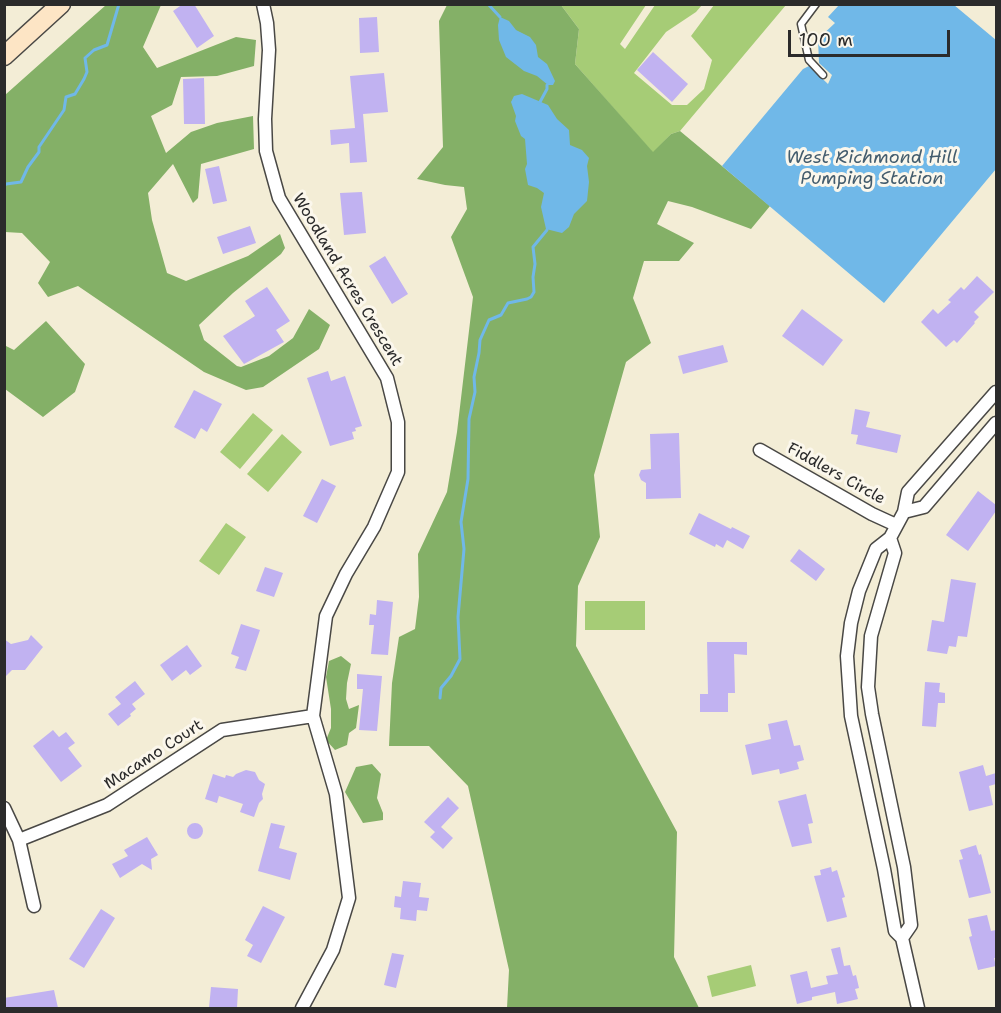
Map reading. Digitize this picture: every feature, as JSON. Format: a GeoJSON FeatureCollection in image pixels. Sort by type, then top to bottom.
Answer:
{"type":"FeatureCollection","features":[{"type":"Feature","properties":{"kind":"main road"},"geometry":{"type":"LineString","coordinates":[[4,56],[61,4]]}},
{"type":"Feature","properties":{"kind":"street","name":"Woodland Acres Crescent"},"geometry":{"type":"LineString","coordinates":[[263,4],[269,50],[265,119],[266,151],[279,198],[387,378],[398,422],[398,472],[375,527],[346,574],[326,616],[313,716],[336,794],[349,898],[333,950],[302,1008]]}},
{"type":"Feature","properties":{"kind":"street"},"geometry":{"type":"LineString","coordinates":[[918,1008],[902,938],[895,931],[851,716],[847,656],[851,623],[859,591],[876,549],[890,538],[904,512],[908,492],[996,392]]}},
{"type":"Feature","properties":{"kind":"street"},"geometry":{"type":"LineString","coordinates":[[984,405],[996,415]]}},
{"type":"Feature","properties":{"kind":"street"},"geometry":{"type":"LineString","coordinates":[[904,512],[924,507],[996,423]]}},
{"type":"Feature","properties":{"kind":"street","name":"Fiddlers Circle"},"geometry":{"type":"LineString","coordinates":[[760,450],[872,514],[896,525]]}},
{"type":"Feature","properties":{"kind":"street"},"geometry":{"type":"LineString","coordinates":[[890,538],[895,553],[871,636],[868,687],[904,867],[911,925],[902,938]]}},
{"type":"Feature","properties":{"kind":"street"},"geometry":{"type":"LineString","coordinates":[[851,716],[872,714]]}},
{"type":"Feature","properties":{"kind":"street","name":"Macamo Court"},"geometry":{"type":"LineString","coordinates":[[19,840],[106,805],[222,730],[313,716]]}},
{"type":"Feature","properties":{"kind":"street"},"geometry":{"type":"LineString","coordinates":[[4,808],[19,840],[34,906]]}},
{"type":"Feature","properties":{"kind":"street"},"geometry":{"type":"LineString","coordinates":[[884,869],[904,867]]}},
{"type":"Feature","properties":{"kind":"lane"},"geometry":{"type":"LineString","coordinates":[[816,4],[801,24],[809,60],[823,75]]}},
{"type":"Feature","properties":{"kind":"green space"},"geometry":{"type":"Polygon","coordinates":[[[106,5],[161,5],[143,47],[157,68],[236,37],[256,40],[254,66],[217,76],[181,77],[172,105],[151,116],[166,153],[191,132],[217,123],[253,116],[254,149],[201,164],[198,198],[193,203],[173,164],[148,193],[152,220],[167,273],[186,281],[248,256],[280,234],[285,248],[281,254],[233,293],[199,325],[204,340],[241,367],[269,356],[293,338],[309,309],[330,325],[319,349],[263,387],[246,390],[204,372],[78,286],[48,297],[38,283],[50,262],[22,233],[5,232],[5,95],[106,5]]]}},
{"type":"Feature","properties":{"kind":"green space"},"geometry":{"type":"Polygon","coordinates":[[[447,5],[561,5],[579,29],[575,64],[653,152],[671,134],[680,131],[770,206],[751,229],[692,207],[668,201],[657,224],[694,243],[679,261],[644,261],[633,298],[651,343],[626,362],[594,475],[600,537],[578,586],[576,646],[677,832],[674,957],[699,1008],[507,1008],[509,970],[468,786],[429,746],[389,746],[392,683],[399,637],[415,629],[419,597],[418,554],[447,492],[457,432],[473,297],[451,237],[467,209],[464,187],[417,179],[443,147],[439,21],[447,5]]]}},
{"type":"Feature","properties":{"kind":"green space"},"geometry":{"type":"Polygon","coordinates":[[[561,5],[646,5],[620,44],[625,49],[655,5],[702,5],[696,12],[666,32],[634,73],[672,105],[687,105],[704,89],[712,60],[691,36],[714,5],[786,5],[680,131],[671,134],[653,153],[575,64],[579,29],[561,5]]]}},
{"type":"Feature","properties":{"kind":"green space"},"geometry":{"type":"Polygon","coordinates":[[[46,321],[85,364],[75,392],[43,417],[5,389],[4,345],[14,350],[46,321]]]}},
{"type":"Feature","properties":{"kind":"green space"},"geometry":{"type":"Polygon","coordinates":[[[253,413],[273,430],[240,469],[220,452],[253,413]]]}},
{"type":"Feature","properties":{"kind":"green space"},"geometry":{"type":"Polygon","coordinates":[[[282,434],[302,452],[268,492],[247,474],[282,434]]]}},
{"type":"Feature","properties":{"kind":"green space"},"geometry":{"type":"Polygon","coordinates":[[[226,523],[246,537],[219,575],[199,561],[226,523]]]}},
{"type":"Feature","properties":{"kind":"green space"},"geometry":{"type":"Polygon","coordinates":[[[585,601],[645,601],[645,630],[585,630],[585,601]]]}},
{"type":"Feature","properties":{"kind":"green space"},"geometry":{"type":"Polygon","coordinates":[[[341,656],[351,664],[346,699],[349,709],[359,705],[356,728],[349,733],[347,745],[335,750],[326,740],[331,728],[331,709],[326,677],[329,661],[341,656]]]}},
{"type":"Feature","properties":{"kind":"green space"},"geometry":{"type":"Polygon","coordinates":[[[372,764],[381,774],[377,798],[383,813],[383,820],[363,823],[345,792],[356,767],[372,764]]]}},
{"type":"Feature","properties":{"kind":"green space"},"geometry":{"type":"Polygon","coordinates":[[[751,965],[756,986],[712,997],[707,976],[751,965]]]}},
{"type":"Feature","properties":{"kind":"water","name":"West Richmond Hill Pumping Station"},"geometry":{"type":"Polygon","coordinates":[[[839,5],[954,5],[996,40],[996,169],[884,303],[722,166],[803,69],[809,66],[828,84],[832,75],[819,63],[818,39],[835,23],[828,17],[839,5]]]}},
{"type":"Feature","properties":{"kind":"water"},"geometry":{"type":"Polygon","coordinates":[[[500,17],[509,21],[516,30],[530,37],[536,45],[538,57],[547,64],[555,81],[553,85],[548,85],[537,76],[524,71],[506,57],[499,40],[500,17]]]}},
{"type":"Feature","properties":{"kind":"water"},"geometry":{"type":"Polygon","coordinates":[[[522,94],[548,105],[557,119],[569,130],[570,145],[582,150],[589,158],[587,201],[574,214],[569,227],[562,233],[546,229],[541,207],[544,193],[528,185],[525,169],[527,164],[525,139],[521,136],[515,121],[516,116],[511,102],[514,96],[522,94]]]}},
{"type":"Feature","properties":{"kind":"building"},"geometry":{"type":"Polygon","coordinates":[[[183,4],[194,4],[214,36],[197,48],[173,11],[183,4]]]}},
{"type":"Feature","properties":{"kind":"building"},"geometry":{"type":"Polygon","coordinates":[[[377,17],[379,52],[360,53],[359,18],[377,17]]]}},
{"type":"Feature","properties":{"kind":"building"},"geometry":{"type":"Polygon","coordinates":[[[653,52],[688,84],[672,102],[637,70],[653,52]]]}},
{"type":"Feature","properties":{"kind":"building"},"geometry":{"type":"Polygon","coordinates":[[[384,73],[388,112],[363,114],[367,162],[350,163],[349,143],[331,145],[330,130],[355,128],[350,76],[384,73]]]}},
{"type":"Feature","properties":{"kind":"building"},"geometry":{"type":"Polygon","coordinates":[[[204,78],[205,124],[184,124],[183,79],[204,78]]]}},
{"type":"Feature","properties":{"kind":"building"},"geometry":{"type":"Polygon","coordinates":[[[219,166],[227,201],[213,204],[205,169],[219,166]]]}},
{"type":"Feature","properties":{"kind":"building"},"geometry":{"type":"Polygon","coordinates":[[[362,192],[366,233],[344,235],[340,193],[362,192]]]}},
{"type":"Feature","properties":{"kind":"building"},"geometry":{"type":"Polygon","coordinates":[[[250,226],[256,243],[223,254],[217,237],[250,226]]]}},
{"type":"Feature","properties":{"kind":"building"},"geometry":{"type":"Polygon","coordinates":[[[385,256],[408,294],[392,304],[369,266],[385,256]]]}},
{"type":"Feature","properties":{"kind":"building"},"geometry":{"type":"Polygon","coordinates":[[[977,276],[994,292],[974,312],[979,317],[975,323],[957,343],[954,340],[946,347],[921,322],[933,309],[938,314],[951,302],[948,300],[961,287],[964,290],[977,276]]]}},
{"type":"Feature","properties":{"kind":"building"},"geometry":{"type":"Polygon","coordinates":[[[267,287],[290,321],[276,330],[284,342],[244,364],[223,336],[255,316],[245,301],[267,287]]]}},
{"type":"Feature","properties":{"kind":"building"},"geometry":{"type":"Polygon","coordinates":[[[802,309],[843,340],[823,366],[782,336],[802,309]]]}},
{"type":"Feature","properties":{"kind":"building"},"geometry":{"type":"Polygon","coordinates":[[[723,345],[728,362],[683,374],[678,356],[723,345]]]}},
{"type":"Feature","properties":{"kind":"building"},"geometry":{"type":"Polygon","coordinates":[[[328,371],[331,381],[345,376],[362,426],[355,428],[356,431],[352,432],[354,439],[330,446],[307,378],[328,371]]]}},
{"type":"Feature","properties":{"kind":"building"},"geometry":{"type":"Polygon","coordinates":[[[194,390],[222,404],[207,432],[201,428],[195,439],[174,427],[194,390]]]}},
{"type":"Feature","properties":{"kind":"building"},"geometry":{"type":"Polygon","coordinates":[[[855,409],[870,412],[866,427],[901,435],[897,453],[856,444],[858,435],[851,434],[855,409]]]}},
{"type":"Feature","properties":{"kind":"building"},"geometry":{"type":"Polygon","coordinates":[[[679,433],[681,498],[646,499],[646,483],[639,475],[641,470],[651,469],[650,434],[679,433]]]}},
{"type":"Feature","properties":{"kind":"building"},"geometry":{"type":"Polygon","coordinates":[[[322,479],[336,486],[317,523],[303,516],[322,479]]]}},
{"type":"Feature","properties":{"kind":"building"},"geometry":{"type":"Polygon","coordinates":[[[978,491],[996,505],[996,511],[968,551],[946,535],[978,491]]]}},
{"type":"Feature","properties":{"kind":"building"},"geometry":{"type":"Polygon","coordinates":[[[699,513],[750,536],[743,549],[727,540],[723,548],[716,544],[715,547],[689,534],[699,513]]]}},
{"type":"Feature","properties":{"kind":"building"},"geometry":{"type":"Polygon","coordinates":[[[799,549],[825,569],[816,581],[790,561],[799,549]]]}},
{"type":"Feature","properties":{"kind":"building"},"geometry":{"type":"Polygon","coordinates":[[[265,567],[283,573],[274,597],[256,591],[265,567]]]}},
{"type":"Feature","properties":{"kind":"building"},"geometry":{"type":"Polygon","coordinates":[[[951,579],[976,583],[967,637],[958,636],[956,647],[949,646],[947,654],[927,651],[932,620],[944,622],[951,579]]]}},
{"type":"Feature","properties":{"kind":"building"},"geometry":{"type":"Polygon","coordinates":[[[377,600],[393,602],[388,655],[371,654],[374,625],[369,625],[370,614],[376,615],[377,600]]]}},
{"type":"Feature","properties":{"kind":"building"},"geometry":{"type":"Polygon","coordinates":[[[241,624],[260,630],[246,671],[235,668],[239,657],[231,654],[241,624]]]}},
{"type":"Feature","properties":{"kind":"building"},"geometry":{"type":"Polygon","coordinates":[[[31,635],[43,647],[25,670],[12,670],[4,678],[4,639],[11,644],[28,640],[31,635]]]}},
{"type":"Feature","properties":{"kind":"building"},"geometry":{"type":"Polygon","coordinates":[[[707,642],[747,642],[747,655],[734,654],[735,693],[728,693],[728,712],[700,712],[700,694],[708,694],[707,642]]]}},
{"type":"Feature","properties":{"kind":"building"},"geometry":{"type":"Polygon","coordinates":[[[187,645],[202,666],[190,675],[186,670],[172,681],[160,665],[187,645]]]}},
{"type":"Feature","properties":{"kind":"building"},"geometry":{"type":"Polygon","coordinates":[[[357,674],[382,676],[377,731],[359,730],[363,689],[357,689],[357,674]]]}},
{"type":"Feature","properties":{"kind":"building"},"geometry":{"type":"Polygon","coordinates":[[[135,681],[145,694],[132,704],[136,709],[130,714],[131,716],[118,726],[108,714],[121,704],[115,697],[135,681]]]}},
{"type":"Feature","properties":{"kind":"building"},"geometry":{"type":"Polygon","coordinates":[[[925,682],[940,683],[939,692],[945,693],[945,703],[938,703],[936,727],[922,726],[925,682]]]}},
{"type":"Feature","properties":{"kind":"building"},"geometry":{"type":"Polygon","coordinates":[[[787,720],[794,746],[800,745],[804,760],[797,762],[799,769],[780,774],[779,769],[752,775],[745,745],[771,739],[768,724],[787,720]]]}},
{"type":"Feature","properties":{"kind":"building"},"geometry":{"type":"Polygon","coordinates":[[[53,730],[59,737],[66,732],[75,743],[68,748],[82,766],[61,782],[33,746],[53,730]]]}},
{"type":"Feature","properties":{"kind":"building"},"geometry":{"type":"Polygon","coordinates":[[[983,765],[986,776],[996,773],[996,784],[989,786],[993,805],[969,811],[959,772],[983,765]]]}},
{"type":"Feature","properties":{"kind":"building"},"geometry":{"type":"Polygon","coordinates":[[[246,770],[255,772],[259,780],[265,784],[263,799],[254,817],[240,812],[243,804],[219,796],[217,803],[205,799],[213,774],[225,778],[226,775],[233,777],[246,770]]]}},
{"type":"Feature","properties":{"kind":"building"},"geometry":{"type":"Polygon","coordinates":[[[806,794],[813,823],[808,824],[812,843],[792,847],[778,801],[806,794]]]}},
{"type":"Feature","properties":{"kind":"building"},"geometry":{"type":"Polygon","coordinates":[[[448,797],[459,808],[441,827],[453,838],[443,849],[430,837],[435,832],[424,822],[448,797]]]}},
{"type":"Feature","properties":{"kind":"building"},"geometry":{"type":"Polygon","coordinates":[[[192,823],[198,823],[203,831],[201,837],[192,839],[187,834],[187,828],[192,823]]]}},
{"type":"Feature","properties":{"kind":"building"},"geometry":{"type":"Polygon","coordinates":[[[271,823],[285,826],[279,848],[297,853],[290,880],[258,871],[271,823]]]}},
{"type":"Feature","properties":{"kind":"building"},"geometry":{"type":"Polygon","coordinates":[[[147,837],[158,855],[151,859],[152,870],[142,864],[120,878],[112,864],[128,856],[124,850],[147,837]]]}},
{"type":"Feature","properties":{"kind":"building"},"geometry":{"type":"Polygon","coordinates":[[[976,845],[979,855],[981,854],[991,893],[969,898],[959,860],[963,859],[960,850],[976,845]]]}},
{"type":"Feature","properties":{"kind":"building"},"geometry":{"type":"Polygon","coordinates":[[[831,867],[832,872],[837,870],[845,897],[842,898],[847,917],[827,922],[814,876],[821,875],[820,870],[831,867]]]}},
{"type":"Feature","properties":{"kind":"building"},"geometry":{"type":"Polygon","coordinates":[[[403,881],[421,883],[419,897],[429,898],[427,911],[417,910],[416,921],[400,919],[401,908],[394,907],[395,896],[401,897],[403,881]]]}},
{"type":"Feature","properties":{"kind":"building"},"geometry":{"type":"Polygon","coordinates":[[[263,906],[285,917],[261,963],[247,956],[253,945],[245,940],[263,906]]]}},
{"type":"Feature","properties":{"kind":"building"},"geometry":{"type":"Polygon","coordinates":[[[101,909],[115,918],[84,968],[69,959],[101,909]]]}},
{"type":"Feature","properties":{"kind":"building"},"geometry":{"type":"Polygon","coordinates":[[[987,915],[991,931],[996,930],[996,958],[994,958],[996,966],[978,970],[969,937],[972,936],[968,919],[987,915]]]}},
{"type":"Feature","properties":{"kind":"building"},"geometry":{"type":"Polygon","coordinates":[[[840,947],[844,966],[850,965],[853,976],[856,975],[859,988],[855,989],[858,999],[837,1004],[835,992],[812,997],[812,1000],[797,1004],[790,975],[807,971],[811,988],[828,984],[826,976],[838,974],[831,949],[840,947]]]}},
{"type":"Feature","properties":{"kind":"building"},"geometry":{"type":"Polygon","coordinates":[[[392,953],[404,955],[396,988],[384,985],[392,953]]]}},
{"type":"Feature","properties":{"kind":"building"},"geometry":{"type":"Polygon","coordinates":[[[211,987],[238,989],[237,1008],[209,1008],[211,987]]]}},
{"type":"Feature","properties":{"kind":"building"},"geometry":{"type":"Polygon","coordinates":[[[54,990],[58,1008],[6,1008],[4,998],[54,990]]]}},
{"type":"Feature","properties":{"kind":"waterway"},"geometry":{"type":"LineString","coordinates":[[4,186],[21,182],[39,152],[39,147],[64,110],[66,97],[75,94],[84,79],[87,72],[85,58],[94,50],[107,45],[119,4]]}},
{"type":"Feature","properties":{"kind":"waterway"},"geometry":{"type":"LineString","coordinates":[[488,4],[500,17]]}},
{"type":"Feature","properties":{"kind":"waterway"},"geometry":{"type":"LineString","coordinates":[[540,102],[547,85]]}},
{"type":"Feature","properties":{"kind":"waterway"},"geometry":{"type":"LineString","coordinates":[[440,698],[441,688],[460,659],[458,617],[464,549],[461,522],[468,479],[469,419],[475,392],[474,377],[480,340],[489,320],[501,315],[508,303],[531,297],[534,292],[533,247],[547,230]]}}]}
